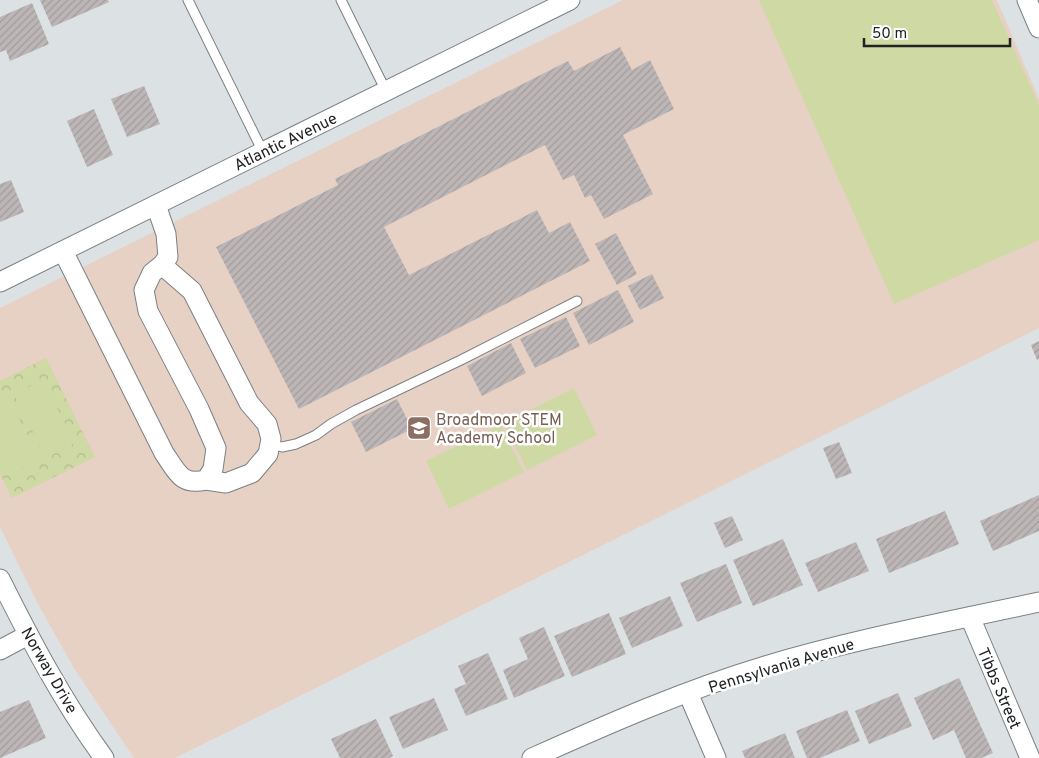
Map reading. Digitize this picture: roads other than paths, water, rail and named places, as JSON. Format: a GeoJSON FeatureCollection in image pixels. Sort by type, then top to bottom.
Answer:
{"type":"FeatureCollection","features":[{"type":"Feature","properties":{"kind":"street","name":"Atlantic Avenue"},"geometry":{"type":"LineString","coordinates":[[0,282],[570,0]]}},
{"type":"Feature","properties":{"kind":"street"},"geometry":{"type":"LineString","coordinates":[[1027,0],[1039,28]]}},
{"type":"Feature","properties":{"kind":"street"},"geometry":{"type":"LineString","coordinates":[[156,205],[166,234],[168,257],[152,273],[144,290],[148,311],[199,409],[216,448],[213,470],[206,480]]}},
{"type":"Feature","properties":{"kind":"street"},"geometry":{"type":"LineString","coordinates":[[63,251],[164,454],[181,477],[195,483],[206,480],[226,483],[252,473],[268,454],[271,440],[267,424],[249,403],[192,291],[162,265]]}},
{"type":"Feature","properties":{"kind":"street","name":"Norway Drive"},"geometry":{"type":"LineString","coordinates":[[0,579],[52,679],[104,758]]}},
{"type":"Feature","properties":{"kind":"street","name":"Pennsylvania Avenue"},"geometry":{"type":"LineString","coordinates":[[532,758],[609,724],[762,667],[854,642],[1039,602]]}},
{"type":"Feature","properties":{"kind":"street","name":"Tibbs Street"},"geometry":{"type":"LineString","coordinates":[[970,617],[1030,758]]}},
{"type":"Feature","properties":{"kind":"street"},"geometry":{"type":"LineString","coordinates":[[0,650],[28,635]]}},
{"type":"Feature","properties":{"kind":"street"},"geometry":{"type":"LineString","coordinates":[[688,693],[716,758]]}},
{"type":"Feature","properties":{"kind":"lane"},"geometry":{"type":"LineString","coordinates":[[188,0],[263,152]]}},
{"type":"Feature","properties":{"kind":"lane"},"geometry":{"type":"LineString","coordinates":[[341,0],[386,91]]}},
{"type":"Feature","properties":{"kind":"lane"},"geometry":{"type":"LineString","coordinates":[[270,444],[282,447],[296,444],[316,435],[348,415],[577,301]]}},
{"type":"Feature","properties":{"kind":"place","name":"Broadmoor STEM Academy School"},"geometry":{"type":"Point","coordinates":[419,428]}}]}
